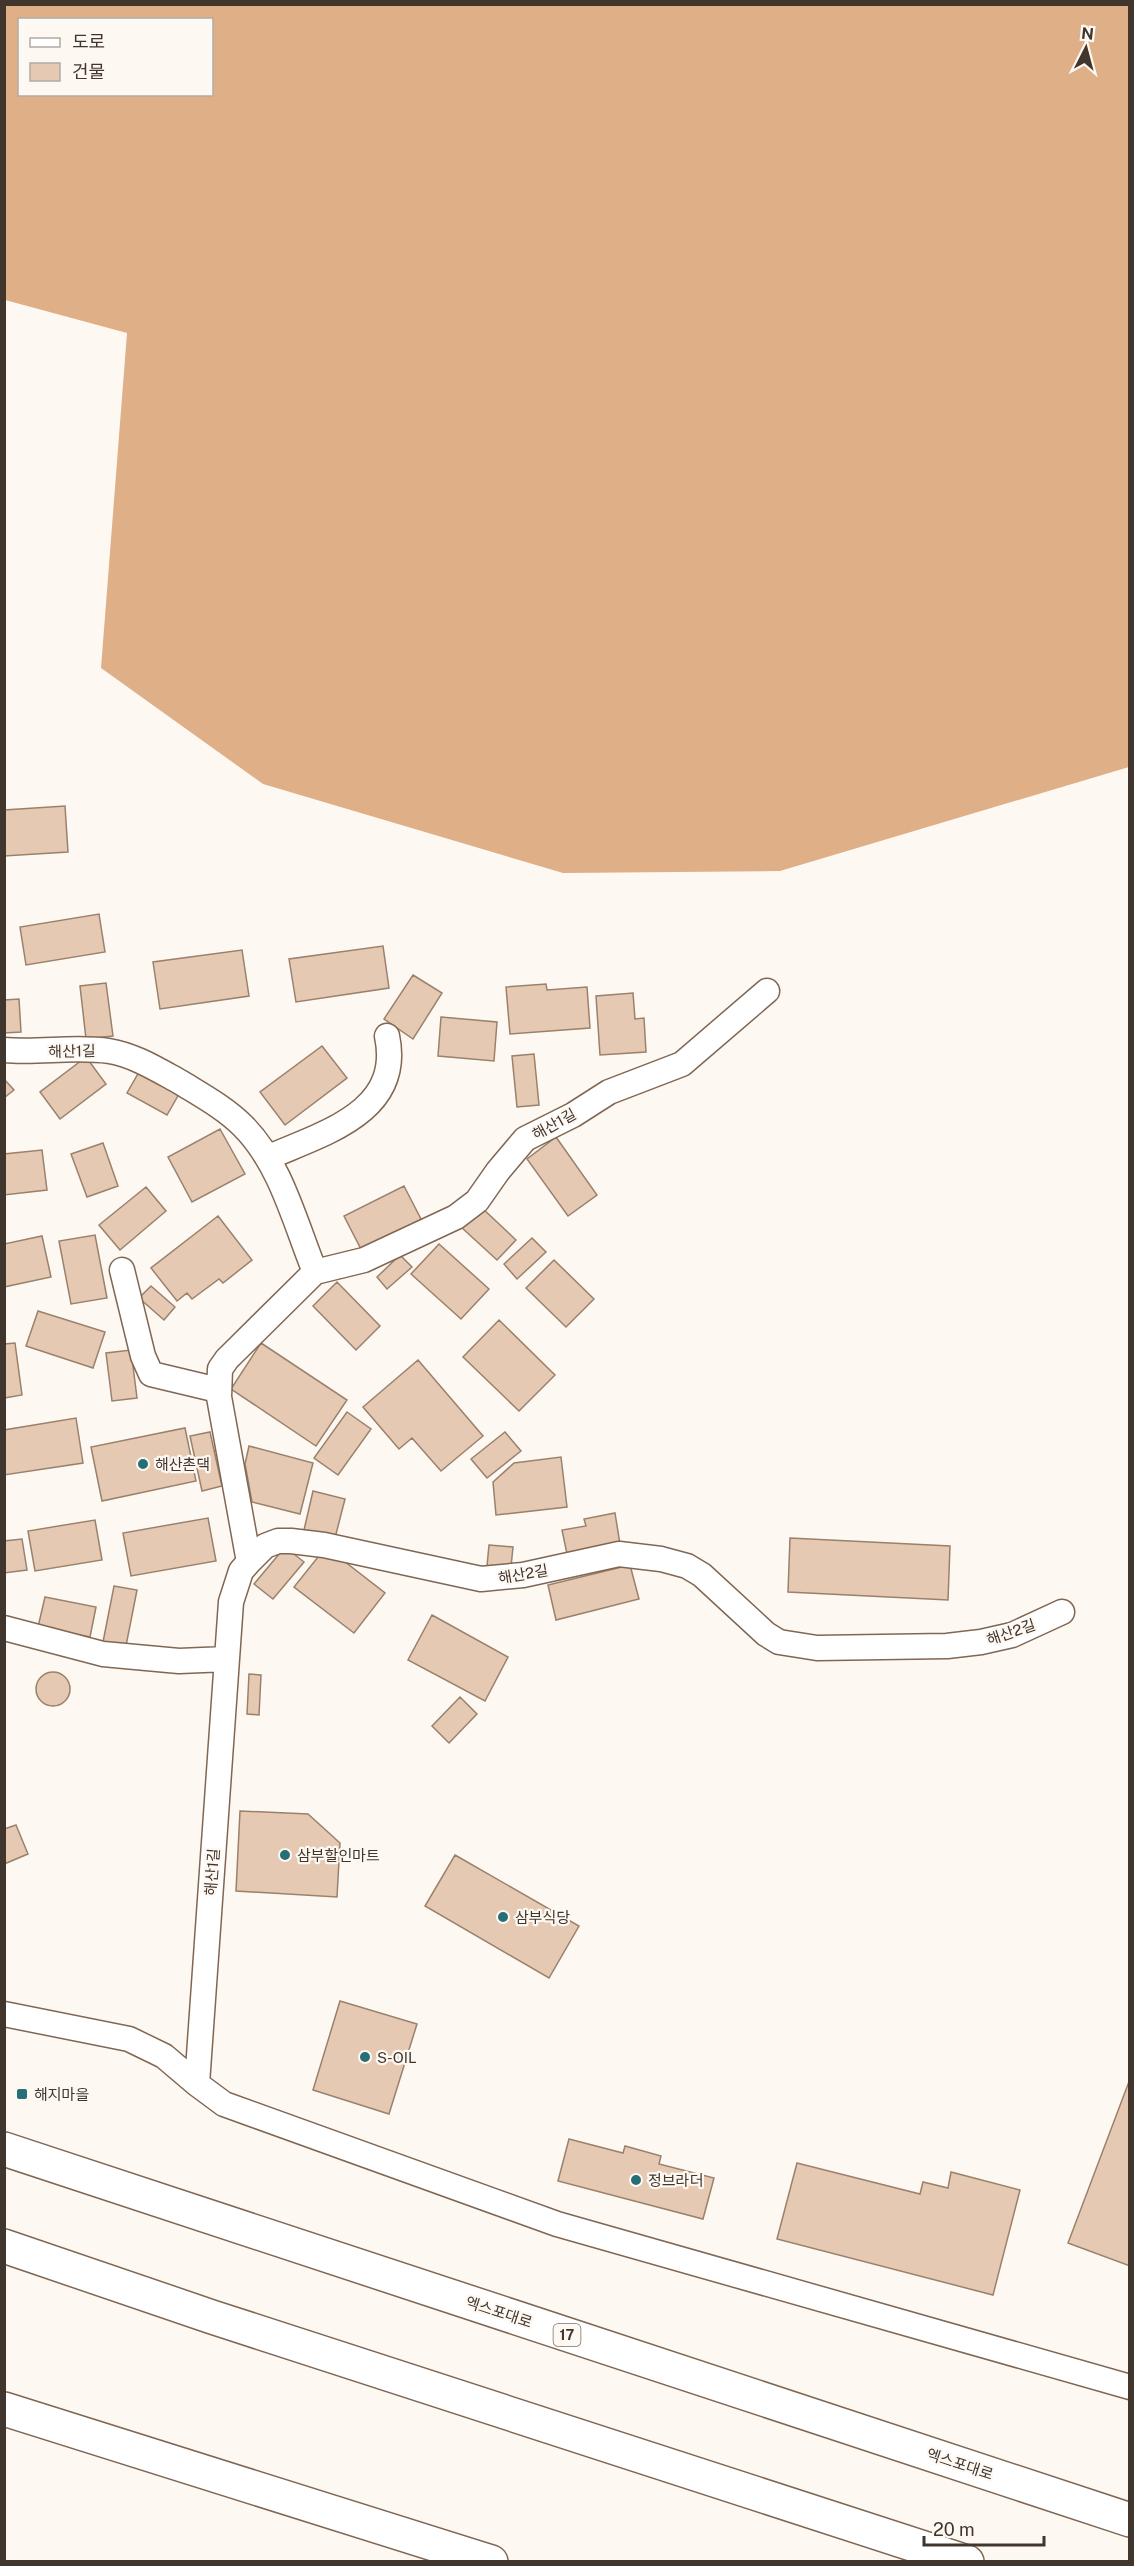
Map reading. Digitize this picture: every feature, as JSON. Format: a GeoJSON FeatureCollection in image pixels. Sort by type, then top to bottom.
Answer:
{"type":"FeatureCollection","features":[{"type":"Feature","properties":{"kind":"main road","name":"엑스포대로"},"geometry":{"type":"LineString","coordinates":[[4,2150],[1130,2520]]}},
{"type":"Feature","properties":{"kind":"main road"},"geometry":{"type":"LineString","coordinates":[[4,2246],[212,2317],[968,2562]]}},
{"type":"Feature","properties":{"kind":"main road"},"geometry":{"type":"LineString","coordinates":[[4,2409],[435,2553],[491,2562]]}},
{"type":"Feature","properties":{"kind":"lane","name":"해산1길"},"geometry":{"type":"LineString","coordinates":[[4,1050],[109,1051],[132,1057],[226,1111],[243,1125],[269,1157],[315,1272],[364,1260],[456,1217],[477,1201],[525,1139],[573,1115],[609,1092],[682,1064],[767,991]]}},
{"type":"Feature","properties":{"kind":"lane"},"geometry":{"type":"LineString","coordinates":[[269,1157],[340,1126],[366,1109],[374,1099],[388,1070],[391,1054],[387,1036]]}},
{"type":"Feature","properties":{"kind":"lane"},"geometry":{"type":"LineString","coordinates":[[122,1270],[143,1356],[151,1374],[218,1390]]}},
{"type":"Feature","properties":{"kind":"lane"},"geometry":{"type":"LineString","coordinates":[[249,1562],[218,1390],[220,1369],[227,1359],[315,1272]]}},
{"type":"Feature","properties":{"kind":"lane","name":"해산2길"},"geometry":{"type":"LineString","coordinates":[[226,1659],[231,1602],[241,1571],[266,1546],[278,1541],[324,1545],[481,1579],[523,1575],[619,1554],[661,1559],[687,1566],[702,1575],[766,1634],[778,1642],[816,1648],[946,1647],[981,1642],[1012,1635],[1062,1612]]}},
{"type":"Feature","properties":{"kind":"lane"},"geometry":{"type":"LineString","coordinates":[[4,1628],[103,1654],[179,1661],[226,1659]]}},
{"type":"Feature","properties":{"kind":"lane","name":"해산1길"},"geometry":{"type":"LineString","coordinates":[[197,2084],[226,1659]]}},
{"type":"Feature","properties":{"kind":"lane"},"geometry":{"type":"LineString","coordinates":[[4,2014],[129,2039],[164,2056],[224,2104],[556,2224],[1130,2387]]}},
{"type":"Feature","properties":{"kind":"shaded area"},"geometry":{"type":"Polygon","coordinates":[[[4,5],[1129,5],[1129,767],[780,871],[563,873],[263,784],[101,668],[127,333],[5,300],[4,5]]]}},
{"type":"Feature","properties":{"kind":"building"},"geometry":{"type":"Polygon","coordinates":[[[65,806],[68,852],[4,856],[4,810],[65,806]]]}},
{"type":"Feature","properties":{"kind":"building"},"geometry":{"type":"Polygon","coordinates":[[[99,914],[105,952],[26,965],[20,927],[99,914]]]}},
{"type":"Feature","properties":{"kind":"building"},"geometry":{"type":"Polygon","coordinates":[[[383,946],[389,988],[296,1002],[289,959],[383,946]]]}},
{"type":"Feature","properties":{"kind":"building"},"geometry":{"type":"Polygon","coordinates":[[[242,950],[249,996],[160,1009],[153,962],[242,950]]]}},
{"type":"Feature","properties":{"kind":"building"},"geometry":{"type":"Polygon","coordinates":[[[413,975],[442,993],[413,1039],[384,1019],[413,975]]]}},
{"type":"Feature","properties":{"kind":"building"},"geometry":{"type":"Polygon","coordinates":[[[106,983],[113,1036],[86,1039],[80,986],[106,983]]]}},
{"type":"Feature","properties":{"kind":"building"},"geometry":{"type":"Polygon","coordinates":[[[546,984],[547,990],[587,987],[590,1028],[510,1034],[506,987],[546,984]]]}},
{"type":"Feature","properties":{"kind":"building"},"geometry":{"type":"Polygon","coordinates":[[[633,993],[635,1019],[644,1018],[646,1052],[600,1055],[596,996],[633,993]]]}},
{"type":"Feature","properties":{"kind":"building"},"geometry":{"type":"Polygon","coordinates":[[[19,999],[21,1032],[4,1033],[4,1000],[19,999]]]}},
{"type":"Feature","properties":{"kind":"building"},"geometry":{"type":"Polygon","coordinates":[[[441,1017],[497,1022],[494,1061],[438,1056],[441,1017]]]}},
{"type":"Feature","properties":{"kind":"building"},"geometry":{"type":"Polygon","coordinates":[[[322,1046],[347,1078],[285,1125],[260,1092],[322,1046]]]}},
{"type":"Feature","properties":{"kind":"building"},"geometry":{"type":"Polygon","coordinates":[[[534,1054],[539,1105],[517,1107],[512,1056],[534,1054]]]}},
{"type":"Feature","properties":{"kind":"building"},"geometry":{"type":"Polygon","coordinates":[[[86,1057],[106,1084],[60,1119],[40,1092],[86,1057]]]}},
{"type":"Feature","properties":{"kind":"building"},"geometry":{"type":"Polygon","coordinates":[[[139,1072],[179,1094],[167,1115],[127,1093],[139,1072]]]}},
{"type":"Feature","properties":{"kind":"building"},"geometry":{"type":"Polygon","coordinates":[[[4,1079],[14,1090],[4,1098],[4,1079]]]}},
{"type":"Feature","properties":{"kind":"building"},"geometry":{"type":"Polygon","coordinates":[[[220,1129],[245,1174],[192,1202],[168,1157],[220,1129]]]}},
{"type":"Feature","properties":{"kind":"building"},"geometry":{"type":"Polygon","coordinates":[[[556,1137],[597,1195],[568,1216],[527,1159],[556,1137]]]}},
{"type":"Feature","properties":{"kind":"building"},"geometry":{"type":"Polygon","coordinates":[[[103,1143],[118,1186],[87,1197],[71,1154],[103,1143]]]}},
{"type":"Feature","properties":{"kind":"building"},"geometry":{"type":"Polygon","coordinates":[[[42,1150],[47,1190],[4,1195],[4,1154],[42,1150]]]}},
{"type":"Feature","properties":{"kind":"building"},"geometry":{"type":"Polygon","coordinates":[[[404,1186],[423,1223],[363,1253],[344,1216],[404,1186]]]}},
{"type":"Feature","properties":{"kind":"building"},"geometry":{"type":"Polygon","coordinates":[[[146,1187],[166,1211],[120,1250],[99,1225],[146,1187]]]}},
{"type":"Feature","properties":{"kind":"building"},"geometry":{"type":"Polygon","coordinates":[[[481,1207],[516,1240],[497,1260],[461,1227],[481,1207]]]}},
{"type":"Feature","properties":{"kind":"building"},"geometry":{"type":"Polygon","coordinates":[[[218,1216],[252,1260],[223,1283],[219,1279],[192,1299],[187,1293],[177,1301],[151,1268],[218,1216]]]}},
{"type":"Feature","properties":{"kind":"building"},"geometry":{"type":"Polygon","coordinates":[[[95,1235],[107,1298],[71,1304],[59,1241],[95,1235]]]}},
{"type":"Feature","properties":{"kind":"building"},"geometry":{"type":"Polygon","coordinates":[[[42,1236],[51,1277],[4,1287],[4,1244],[42,1236]]]}},
{"type":"Feature","properties":{"kind":"building"},"geometry":{"type":"Polygon","coordinates":[[[532,1238],[546,1252],[517,1279],[504,1264],[532,1238]]]}},
{"type":"Feature","properties":{"kind":"building"},"geometry":{"type":"Polygon","coordinates":[[[439,1244],[489,1289],[461,1319],[411,1274],[439,1244]]]}},
{"type":"Feature","properties":{"kind":"building"},"geometry":{"type":"Polygon","coordinates":[[[400,1255],[412,1267],[387,1289],[377,1277],[400,1255]]]}},
{"type":"Feature","properties":{"kind":"building"},"geometry":{"type":"Polygon","coordinates":[[[554,1260],[594,1299],[566,1327],[526,1288],[554,1260]]]}},
{"type":"Feature","properties":{"kind":"building"},"geometry":{"type":"Polygon","coordinates":[[[337,1282],[380,1326],[356,1350],[313,1306],[337,1282]]]}},
{"type":"Feature","properties":{"kind":"building"},"geometry":{"type":"Polygon","coordinates":[[[151,1286],[175,1307],[164,1320],[139,1298],[151,1286]]]}},
{"type":"Feature","properties":{"kind":"building"},"geometry":{"type":"Polygon","coordinates":[[[38,1311],[105,1332],[93,1368],[26,1346],[38,1311]]]}},
{"type":"Feature","properties":{"kind":"building"},"geometry":{"type":"Polygon","coordinates":[[[499,1320],[555,1375],[519,1411],[463,1357],[499,1320]]]}},
{"type":"Feature","properties":{"kind":"building"},"geometry":{"type":"Polygon","coordinates":[[[15,1343],[22,1395],[4,1398],[4,1344],[15,1343]]]}},
{"type":"Feature","properties":{"kind":"building"},"geometry":{"type":"Polygon","coordinates":[[[261,1343],[347,1400],[316,1446],[231,1389],[261,1343]]]}},
{"type":"Feature","properties":{"kind":"building"},"geometry":{"type":"Polygon","coordinates":[[[131,1350],[137,1398],[112,1401],[106,1353],[131,1350]]]}},
{"type":"Feature","properties":{"kind":"building"},"geometry":{"type":"Polygon","coordinates":[[[418,1360],[483,1436],[441,1471],[412,1438],[399,1449],[363,1407],[418,1360]]]}},
{"type":"Feature","properties":{"kind":"building"},"geometry":{"type":"Polygon","coordinates":[[[347,1412],[371,1429],[338,1475],[314,1458],[347,1412]]]}},
{"type":"Feature","properties":{"kind":"building"},"geometry":{"type":"Polygon","coordinates":[[[76,1418],[83,1463],[4,1475],[4,1430],[76,1418]]]}},
{"type":"Feature","properties":{"kind":"building","name":"해산촌댁"},"geometry":{"type":"Polygon","coordinates":[[[185,1428],[196,1481],[102,1501],[91,1447],[185,1428]]]}},
{"type":"Feature","properties":{"kind":"building"},"geometry":{"type":"Polygon","coordinates":[[[210,1432],[222,1486],[202,1491],[190,1436],[210,1432]]]}},
{"type":"Feature","properties":{"kind":"building"},"geometry":{"type":"Polygon","coordinates":[[[505,1432],[521,1451],[487,1478],[471,1459],[505,1432]]]}},
{"type":"Feature","properties":{"kind":"building"},"geometry":{"type":"Polygon","coordinates":[[[249,1446],[313,1463],[300,1514],[252,1502],[245,1464],[249,1446]]]}},
{"type":"Feature","properties":{"kind":"building"},"geometry":{"type":"Polygon","coordinates":[[[561,1457],[567,1507],[496,1515],[493,1482],[514,1463],[561,1457]]]}},
{"type":"Feature","properties":{"kind":"building"},"geometry":{"type":"Polygon","coordinates":[[[313,1491],[345,1499],[335,1538],[304,1530],[313,1491]]]}},
{"type":"Feature","properties":{"kind":"building"},"geometry":{"type":"Polygon","coordinates":[[[615,1513],[620,1544],[567,1554],[562,1530],[586,1526],[584,1519],[615,1513]]]}},
{"type":"Feature","properties":{"kind":"building"},"geometry":{"type":"Polygon","coordinates":[[[208,1518],[216,1561],[131,1576],[123,1533],[208,1518]]]}},
{"type":"Feature","properties":{"kind":"building"},"geometry":{"type":"Polygon","coordinates":[[[95,1520],[102,1560],[35,1571],[28,1531],[95,1520]]]}},
{"type":"Feature","properties":{"kind":"building"},"geometry":{"type":"Polygon","coordinates":[[[790,1538],[950,1546],[948,1600],[788,1592],[790,1538]]]}},
{"type":"Feature","properties":{"kind":"building"},"geometry":{"type":"Polygon","coordinates":[[[22,1539],[27,1570],[4,1573],[4,1541],[22,1539]]]}},
{"type":"Feature","properties":{"kind":"building"},"geometry":{"type":"Polygon","coordinates":[[[489,1545],[513,1547],[511,1567],[487,1566],[489,1545]]]}},
{"type":"Feature","properties":{"kind":"building"},"geometry":{"type":"Polygon","coordinates":[[[285,1547],[304,1562],[273,1599],[254,1584],[285,1547]]]}},
{"type":"Feature","properties":{"kind":"building"},"geometry":{"type":"Polygon","coordinates":[[[326,1547],[385,1593],[354,1633],[294,1587],[326,1547]]]}},
{"type":"Feature","properties":{"kind":"building"},"geometry":{"type":"Polygon","coordinates":[[[630,1565],[639,1599],[556,1620],[548,1585],[630,1565]]]}},
{"type":"Feature","properties":{"kind":"building"},"geometry":{"type":"Polygon","coordinates":[[[114,1586],[137,1590],[126,1646],[103,1642],[114,1586]]]}},
{"type":"Feature","properties":{"kind":"building"},"geometry":{"type":"Polygon","coordinates":[[[45,1597],[96,1607],[90,1637],[38,1627],[45,1597]]]}},
{"type":"Feature","properties":{"kind":"building"},"geometry":{"type":"Polygon","coordinates":[[[432,1615],[508,1657],[485,1701],[408,1660],[432,1615]]]}},
{"type":"Feature","properties":{"kind":"building"},"geometry":{"type":"Polygon","coordinates":[[[53,1672],[65,1677],[70,1689],[65,1701],[53,1706],[41,1701],[36,1689],[41,1677],[53,1672]]]}},
{"type":"Feature","properties":{"kind":"building"},"geometry":{"type":"Polygon","coordinates":[[[249,1674],[261,1675],[259,1715],[247,1714],[249,1674]]]}},
{"type":"Feature","properties":{"kind":"building"},"geometry":{"type":"Polygon","coordinates":[[[460,1697],[477,1714],[449,1743],[432,1726],[460,1697]]]}},
{"type":"Feature","properties":{"kind":"building"},"geometry":{"type":"Polygon","coordinates":[[[240,1811],[308,1814],[340,1843],[337,1897],[236,1891],[240,1811]]]}},
{"type":"Feature","properties":{"kind":"building"},"geometry":{"type":"Polygon","coordinates":[[[16,1825],[28,1854],[4,1864],[4,1829],[16,1825]]]}},
{"type":"Feature","properties":{"kind":"building"},"geometry":{"type":"Polygon","coordinates":[[[455,1855],[579,1926],[549,1978],[425,1906],[455,1855]]]}},
{"type":"Feature","properties":{"kind":"building","name":"S-OIL"},"geometry":{"type":"Polygon","coordinates":[[[340,2001],[417,2024],[389,2114],[313,2090],[340,2001]]]}},
{"type":"Feature","properties":{"kind":"building"},"geometry":{"type":"Polygon","coordinates":[[[1130,2079],[1130,2266],[1068,2243],[1130,2079]]]}},
{"type":"Feature","properties":{"kind":"building"},"geometry":{"type":"Polygon","coordinates":[[[569,2139],[623,2153],[625,2146],[661,2156],[659,2164],[714,2178],[703,2219],[558,2181],[569,2139]]]}},
{"type":"Feature","properties":{"kind":"building"},"geometry":{"type":"Polygon","coordinates":[[[797,2163],[920,2194],[923,2182],[948,2188],[951,2172],[1020,2190],[993,2295],[777,2239],[797,2163]]]}},
{"type":"Feature","properties":{"kind":"place","name":"해산촌댁"},"geometry":{"type":"Point","coordinates":[143,1464]}},
{"type":"Feature","properties":{"kind":"place","name":"삼부할인마트"},"geometry":{"type":"Point","coordinates":[285,1855]}},
{"type":"Feature","properties":{"kind":"place","name":"삼부식당"},"geometry":{"type":"Point","coordinates":[503,1917]}},
{"type":"Feature","properties":{"kind":"place","name":"S-OIL"},"geometry":{"type":"Point","coordinates":[365,2057]}},
{"type":"Feature","properties":{"kind":"place","name":"해지마을"},"geometry":{"type":"Point","coordinates":[22,2094]}},
{"type":"Feature","properties":{"kind":"place","name":"정브라더"},"geometry":{"type":"Point","coordinates":[636,2180]}}]}
